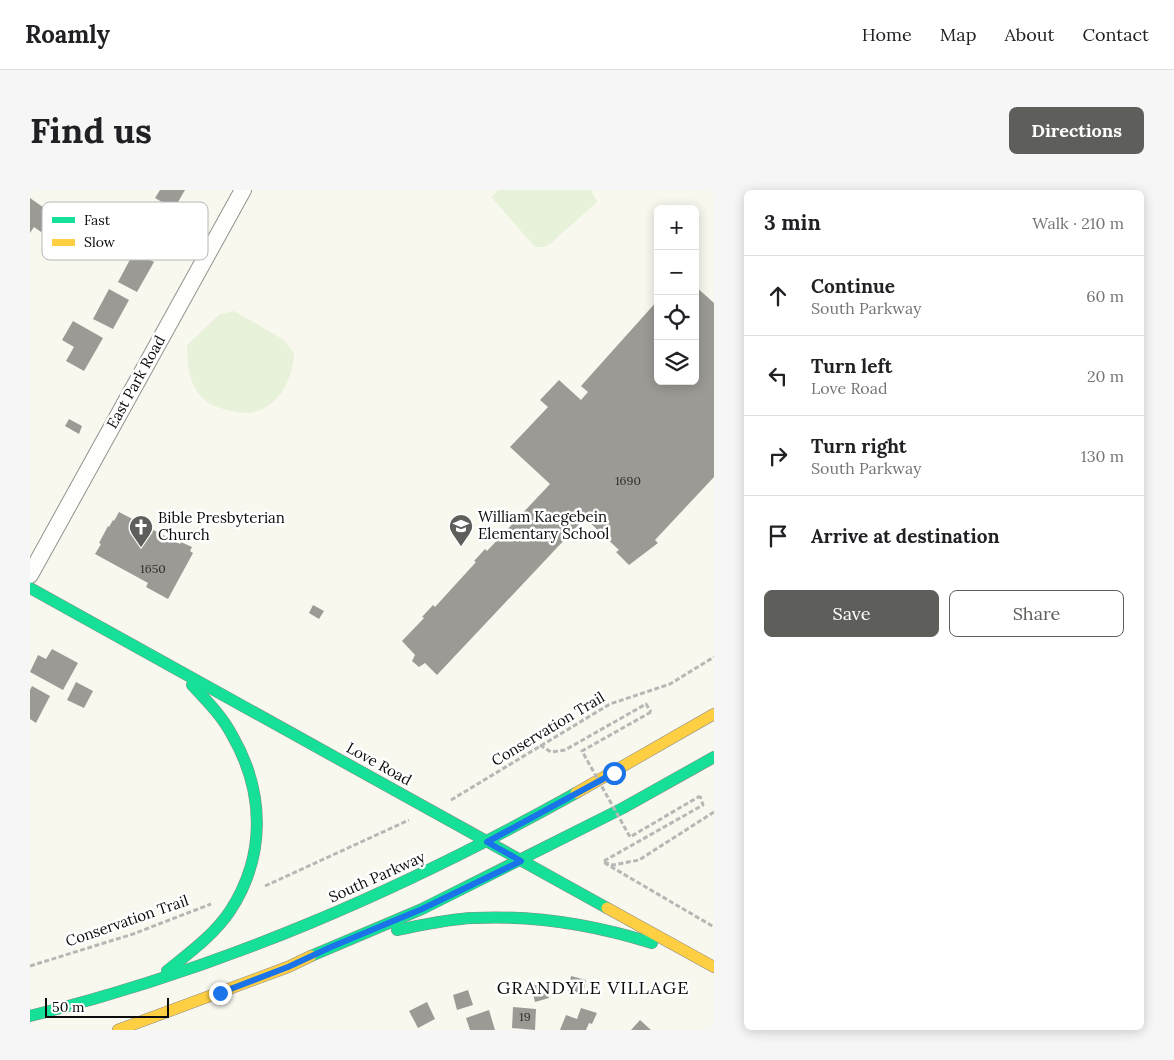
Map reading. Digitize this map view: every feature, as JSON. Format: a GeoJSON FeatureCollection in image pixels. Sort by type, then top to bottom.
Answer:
{"type":"FeatureCollection","features":[{"type":"Feature","properties":{"kind":"main road","name":"Love Road"},"geometry":{"type":"LineString","coordinates":[[30,588],[714,967]]}},
{"type":"Feature","properties":{"kind":"main road"},"geometry":{"type":"LineString","coordinates":[[155,981],[215,928],[229,912],[240,894],[251,867],[257,842],[258,816],[256,791],[249,768],[236,740],[201,693],[175,669]]}},
{"type":"Feature","properties":{"kind":"main road","name":"South Parkway"},"geometry":{"type":"LineString","coordinates":[[30,1016],[113,995],[155,981],[270,940],[369,898],[487,842],[614,773],[714,714]]}},
{"type":"Feature","properties":{"kind":"main road"},"geometry":{"type":"LineString","coordinates":[[118,1030],[288,967],[422,909],[521,861],[714,757]]}},
{"type":"Feature","properties":{"kind":"main road"},"geometry":{"type":"LineString","coordinates":[[331,947],[392,931],[429,924],[474,918],[512,918],[562,923],[604,930],[644,940],[699,959]]}},
{"type":"Feature","properties":{"kind":"street","name":"East Park Road"},"geometry":{"type":"LineString","coordinates":[[208,253],[243,190]]}},
{"type":"Feature","properties":{"kind":"street","name":"East Park Road"},"geometry":{"type":"LineString","coordinates":[[30,576],[204,260]]}},
{"type":"Feature","properties":{"kind":"path","name":"Conservation Trail"},"geometry":{"type":"LineString","coordinates":[[451,800],[610,704],[670,684],[714,657]]}},
{"type":"Feature","properties":{"kind":"path"},"geometry":{"type":"LineString","coordinates":[[540,745],[551,752],[565,750],[646,704],[651,712],[582,751],[630,837],[700,796],[702,805],[603,862]]}},
{"type":"Feature","properties":{"kind":"path"},"geometry":{"type":"LineString","coordinates":[[603,862],[613,865],[639,860],[714,812]]}},
{"type":"Feature","properties":{"kind":"path"},"geometry":{"type":"LineString","coordinates":[[256,889],[417,817]]}},
{"type":"Feature","properties":{"kind":"path"},"geometry":{"type":"LineString","coordinates":[[603,862],[714,927]]}},
{"type":"Feature","properties":{"kind":"path","name":"Conservation Trail"},"geometry":{"type":"LineString","coordinates":[[30,966],[133,934],[213,903]]}},
{"type":"Feature","properties":{"kind":"green space"},"geometry":{"type":"Polygon","coordinates":[[[498,190],[591,190],[597,202],[551,243],[544,247],[535,247],[491,197],[498,190]]]}},
{"type":"Feature","properties":{"kind":"green space"},"geometry":{"type":"Polygon","coordinates":[[[234,311],[284,340],[294,353],[291,372],[284,389],[272,403],[254,412],[230,411],[208,402],[195,388],[189,370],[187,345],[220,314],[234,311]]]}},
{"type":"Feature","properties":{"kind":"building"},"geometry":{"type":"Polygon","coordinates":[[[160,190],[185,190],[178,202],[162,202],[155,198],[160,190]]]}},
{"type":"Feature","properties":{"kind":"building"},"geometry":{"type":"Polygon","coordinates":[[[30,198],[42,206],[42,230],[41,232],[34,227],[30,233],[30,198]]]}},
{"type":"Feature","properties":{"kind":"building"},"geometry":{"type":"Polygon","coordinates":[[[130,260],[150,260],[154,262],[137,292],[118,282],[130,260]]]}},
{"type":"Feature","properties":{"kind":"building"},"geometry":{"type":"Polygon","coordinates":[[[109,289],[129,300],[113,329],[93,319],[109,289]]]}},
{"type":"Feature","properties":{"kind":"building"},"geometry":{"type":"Polygon","coordinates":[[[699,290],[714,303],[714,477],[655,540],[658,543],[629,565],[616,552],[619,550],[585,518],[437,675],[425,663],[419,667],[412,661],[415,655],[402,641],[424,618],[422,617],[433,605],[435,607],[476,562],[474,561],[485,549],[487,551],[550,484],[510,447],[548,407],[540,400],[559,380],[581,400],[588,392],[581,386],[654,304],[654,385],[699,385],[699,290]]]}},
{"type":"Feature","properties":{"kind":"building"},"geometry":{"type":"Polygon","coordinates":[[[73,321],[103,338],[84,371],[66,361],[74,347],[62,340],[73,321]]]}},
{"type":"Feature","properties":{"kind":"building"},"geometry":{"type":"Polygon","coordinates":[[[69,419],[82,426],[79,434],[65,426],[69,419]]]}},
{"type":"Feature","properties":{"kind":"building"},"geometry":{"type":"Polygon","coordinates":[[[119,512],[180,544],[181,542],[192,547],[190,551],[193,553],[168,599],[146,587],[148,583],[95,554],[108,526],[114,521],[119,512]]]}},
{"type":"Feature","properties":{"kind":"building"},"geometry":{"type":"Polygon","coordinates":[[[313,605],[324,611],[319,619],[309,613],[313,605]]]}},
{"type":"Feature","properties":{"kind":"building"},"geometry":{"type":"Polygon","coordinates":[[[52,649],[78,663],[63,690],[30,672],[38,655],[46,659],[52,649]]]}},
{"type":"Feature","properties":{"kind":"building"},"geometry":{"type":"Polygon","coordinates":[[[76,682],[93,691],[84,708],[67,700],[76,682]]]}},
{"type":"Feature","properties":{"kind":"building"},"geometry":{"type":"Polygon","coordinates":[[[32,686],[50,696],[36,723],[30,719],[30,690],[32,686]]]}},
{"type":"Feature","properties":{"kind":"building"},"geometry":{"type":"Polygon","coordinates":[[[571,976],[586,980],[583,994],[568,991],[571,976]]]}},
{"type":"Feature","properties":{"kind":"building"},"geometry":{"type":"Polygon","coordinates":[[[545,983],[549,998],[535,1002],[531,986],[545,983]]]}},
{"type":"Feature","properties":{"kind":"building"},"geometry":{"type":"Polygon","coordinates":[[[468,990],[473,1005],[457,1010],[453,995],[468,990]]]}},
{"type":"Feature","properties":{"kind":"building"},"geometry":{"type":"Polygon","coordinates":[[[427,1002],[435,1019],[418,1028],[409,1011],[427,1002]]]}},
{"type":"Feature","properties":{"kind":"building"},"geometry":{"type":"Polygon","coordinates":[[[513,1007],[536,1009],[535,1030],[512,1028],[513,1007]]]}},
{"type":"Feature","properties":{"kind":"building"},"geometry":{"type":"Polygon","coordinates":[[[581,1008],[597,1013],[592,1024],[589,1023],[586,1030],[560,1030],[566,1015],[577,1019],[581,1008]]]}},
{"type":"Feature","properties":{"kind":"building"},"geometry":{"type":"Polygon","coordinates":[[[489,1010],[495,1030],[470,1030],[466,1018],[489,1010]]]}},
{"type":"Feature","properties":{"kind":"building"},"geometry":{"type":"Polygon","coordinates":[[[640,1020],[651,1030],[631,1030],[640,1020]]]}},
{"type":"Feature","properties":{"kind":"traffic: fast"},"geometry":{"type":"LineString","coordinates":[[30,588],[607,908]]}},
{"type":"Feature","properties":{"kind":"traffic: fast"},"geometry":{"type":"LineString","coordinates":[[167,971],[209,936],[230,911],[242,890],[250,868],[257,824],[251,779],[243,757],[224,721],[192,685]]}},
{"type":"Feature","properties":{"kind":"traffic: fast"},"geometry":{"type":"LineString","coordinates":[[311,956],[422,909],[623,808],[714,757]]}},
{"type":"Feature","properties":{"kind":"traffic: fast"},"geometry":{"type":"LineString","coordinates":[[30,1016],[102,997],[173,975],[310,923],[378,894],[445,862],[576,793]]}},
{"type":"Feature","properties":{"kind":"traffic: fast"},"geometry":{"type":"LineString","coordinates":[[397,930],[435,922],[464,919],[518,918],[586,926],[652,943]]}},
{"type":"Feature","properties":{"kind":"traffic: slow"},"geometry":{"type":"LineString","coordinates":[[576,793],[714,714]]}},
{"type":"Feature","properties":{"kind":"traffic: slow"},"geometry":{"type":"LineString","coordinates":[[607,908],[714,967]]}},
{"type":"Feature","properties":{"kind":"traffic: slow"},"geometry":{"type":"LineString","coordinates":[[118,1030],[288,967],[311,956]]}},
{"type":"Feature","properties":{"kind":"place","name":"William Kaegebein Elementary School"},"geometry":{"type":"Point","coordinates":[461,547]}},
{"type":"Feature","properties":{"kind":"place","name":"Bible Presbyterian Church"},"geometry":{"type":"Point","coordinates":[141,548]}},
{"type":"Feature","properties":{"kind":"district","name":"GRANDYLE VILLAGE"},"geometry":{"type":"Point","coordinates":[593,988]}},
{"type":"Feature","properties":{"kind":"route"},"geometry":{"type":"LineString","coordinates":[[220,993],[288,967],[422,909],[521,861],[487,842],[614,773]]}}]}
